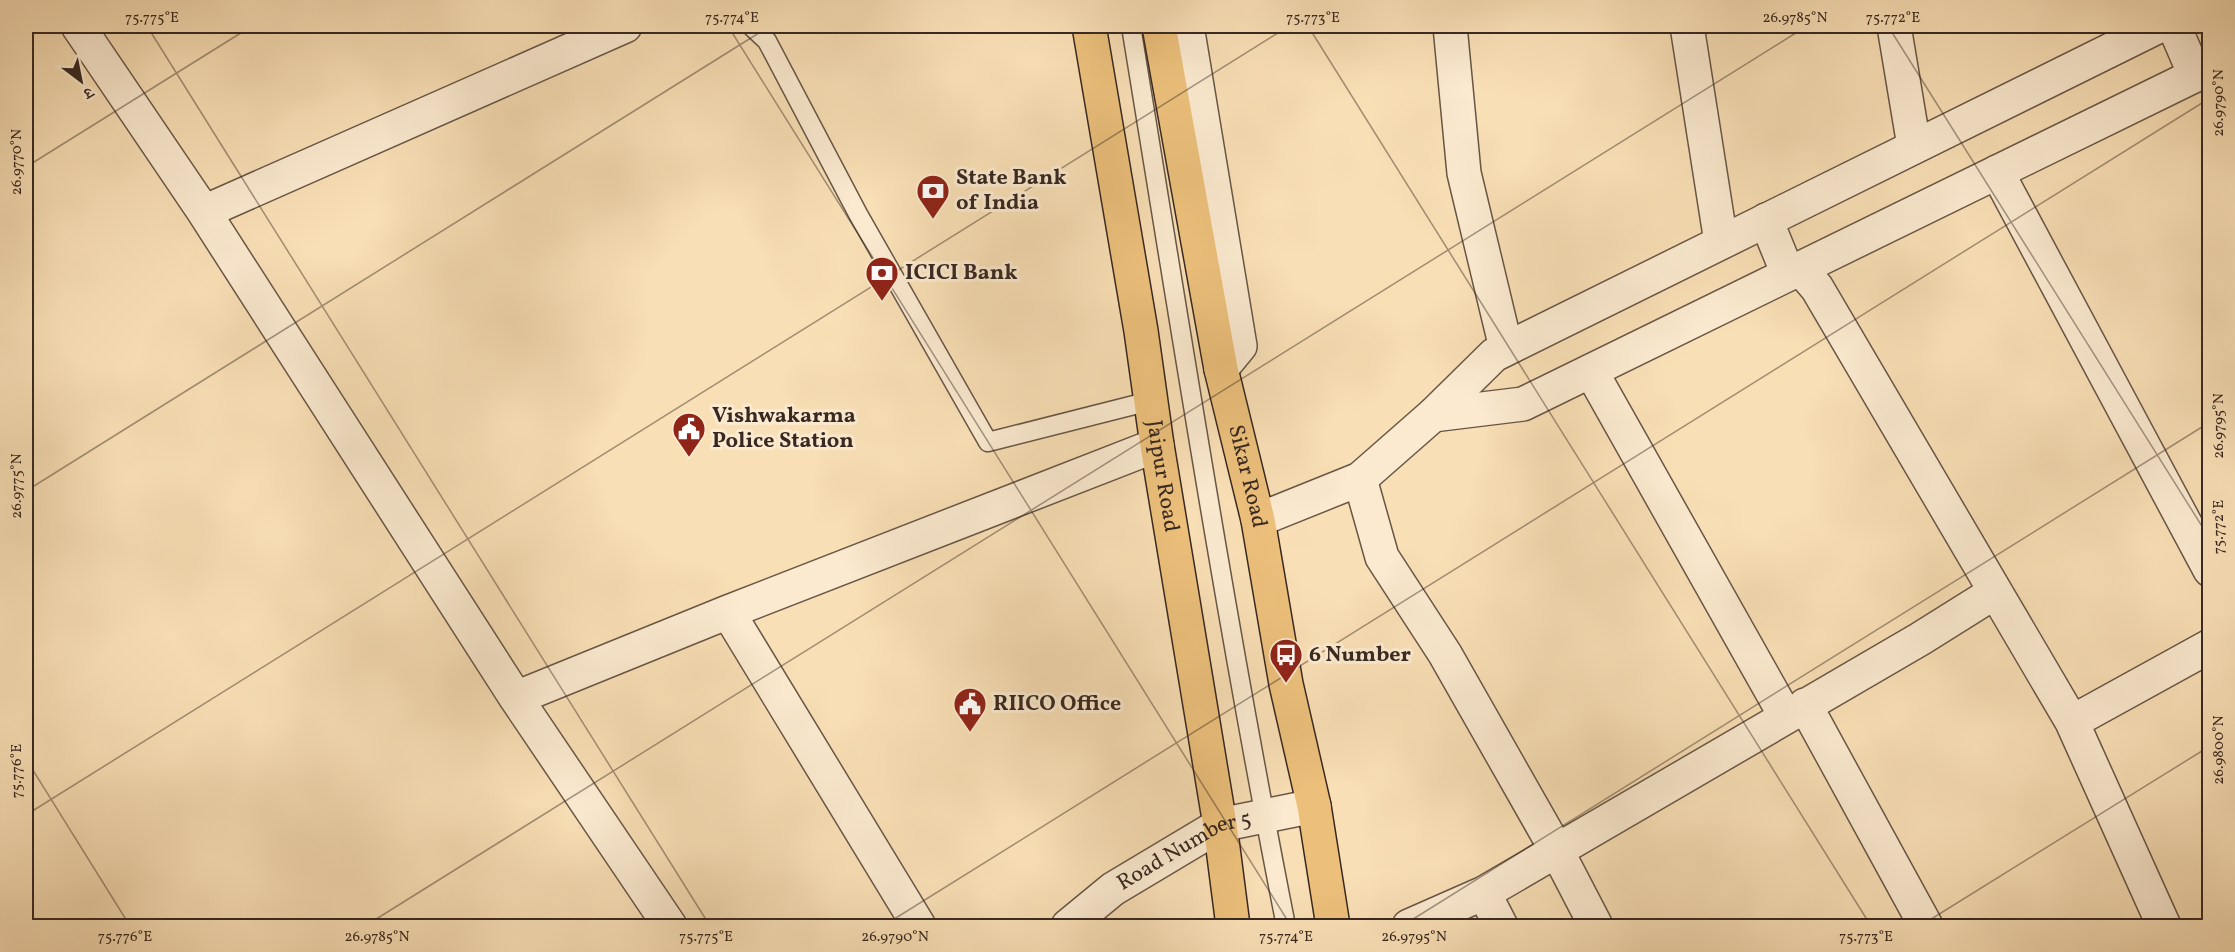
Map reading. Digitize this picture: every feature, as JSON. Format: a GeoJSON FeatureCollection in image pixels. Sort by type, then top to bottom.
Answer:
{"type":"FeatureCollection","features":[{"type":"Feature","properties":{"kind":"main road","name":"Jaipur Road"},"geometry":{"type":"LineString","coordinates":[[1089,26],[1141,331],[1157,445],[1220,825],[1233,927]]}},
{"type":"Feature","properties":{"kind":"main road","name":"Sikar Road"},"geometry":{"type":"LineString","coordinates":[[1159,26],[1221,369],[1258,520],[1286,684],[1314,806],[1333,927]]}},
{"type":"Feature","properties":{"kind":"street"},"geometry":{"type":"LineString","coordinates":[[78,26],[204,212],[516,698],[670,927]]}},
{"type":"Feature","properties":{"kind":"street"},"geometry":{"type":"LineString","coordinates":[[204,212],[625,26]]}},
{"type":"Feature","properties":{"kind":"street"},"geometry":{"type":"LineString","coordinates":[[1187,26],[1240,345],[1221,369]]}},
{"type":"Feature","properties":{"kind":"street"},"geometry":{"type":"LineString","coordinates":[[1449,26],[1464,174],[1506,348]]}},
{"type":"Feature","properties":{"kind":"street"},"geometry":{"type":"LineString","coordinates":[[1687,26],[1721,242]]}},
{"type":"Feature","properties":{"kind":"street"},"geometry":{"type":"LineString","coordinates":[[1894,26],[1914,146]]}},
{"type":"Feature","properties":{"kind":"street"},"geometry":{"type":"LineString","coordinates":[[1258,520],[1360,479],[1433,416],[1494,355],[1506,348],[2159,26]]}},
{"type":"Feature","properties":{"kind":"street"},"geometry":{"type":"LineString","coordinates":[[1433,416],[1522,404],[2206,70],[2174,26]]}},
{"type":"Feature","properties":{"kind":"street"},"geometry":{"type":"LineString","coordinates":[[1997,172],[2210,570]]}},
{"type":"Feature","properties":{"kind":"street"},"geometry":{"type":"LineString","coordinates":[[1766,220],[1794,271],[1817,288],[2072,722],[2164,927]]}},
{"type":"Feature","properties":{"kind":"street"},"geometry":{"type":"LineString","coordinates":[[1590,371],[1926,927]]}},
{"type":"Feature","properties":{"kind":"street"},"geometry":{"type":"LineString","coordinates":[[516,698],[728,612],[1157,445]]}},
{"type":"Feature","properties":{"kind":"street"},"geometry":{"type":"LineString","coordinates":[[1360,479],[1382,557],[1445,654],[1557,851],[1596,927]]}},
{"type":"Feature","properties":{"kind":"street"},"geometry":{"type":"LineString","coordinates":[[1409,927],[1484,893],[1995,592]]}},
{"type":"Feature","properties":{"kind":"street"},"geometry":{"type":"LineString","coordinates":[[728,612],[919,927]]}},
{"type":"Feature","properties":{"kind":"street"},"geometry":{"type":"LineString","coordinates":[[2072,722],[2210,646]]}},
{"type":"Feature","properties":{"kind":"street","name":"Road Number 5"},"geometry":{"type":"LineString","coordinates":[[1068,927],[1113,889],[1220,825],[1314,806]]}},
{"type":"Feature","properties":{"kind":"street"},"geometry":{"type":"LineString","coordinates":[[1484,893],[1501,927]]}},
{"type":"Feature","properties":{"kind":"lane"},"geometry":{"type":"LineString","coordinates":[[751,26],[767,41],[858,214],[988,442],[1150,401]]}},
{"type":"Feature","properties":{"kind":"lane"},"geometry":{"type":"LineString","coordinates":[[1131,26],[1196,424],[1264,816],[1286,927]]}},
{"type":"Feature","properties":{"kind":"place","name":"State Bank of India"},"geometry":{"type":"Point","coordinates":[933,220]}},
{"type":"Feature","properties":{"kind":"place","name":"ICICI Bank"},"geometry":{"type":"Point","coordinates":[882,302]}},
{"type":"Feature","properties":{"kind":"place","name":"Vishwakarma Police Station"},"geometry":{"type":"Point","coordinates":[689,458]}},
{"type":"Feature","properties":{"kind":"place","name":"6 Number"},"geometry":{"type":"Point","coordinates":[1286,684]}},
{"type":"Feature","properties":{"kind":"place","name":"RIICO Office"},"geometry":{"type":"Point","coordinates":[970,733]}}]}
